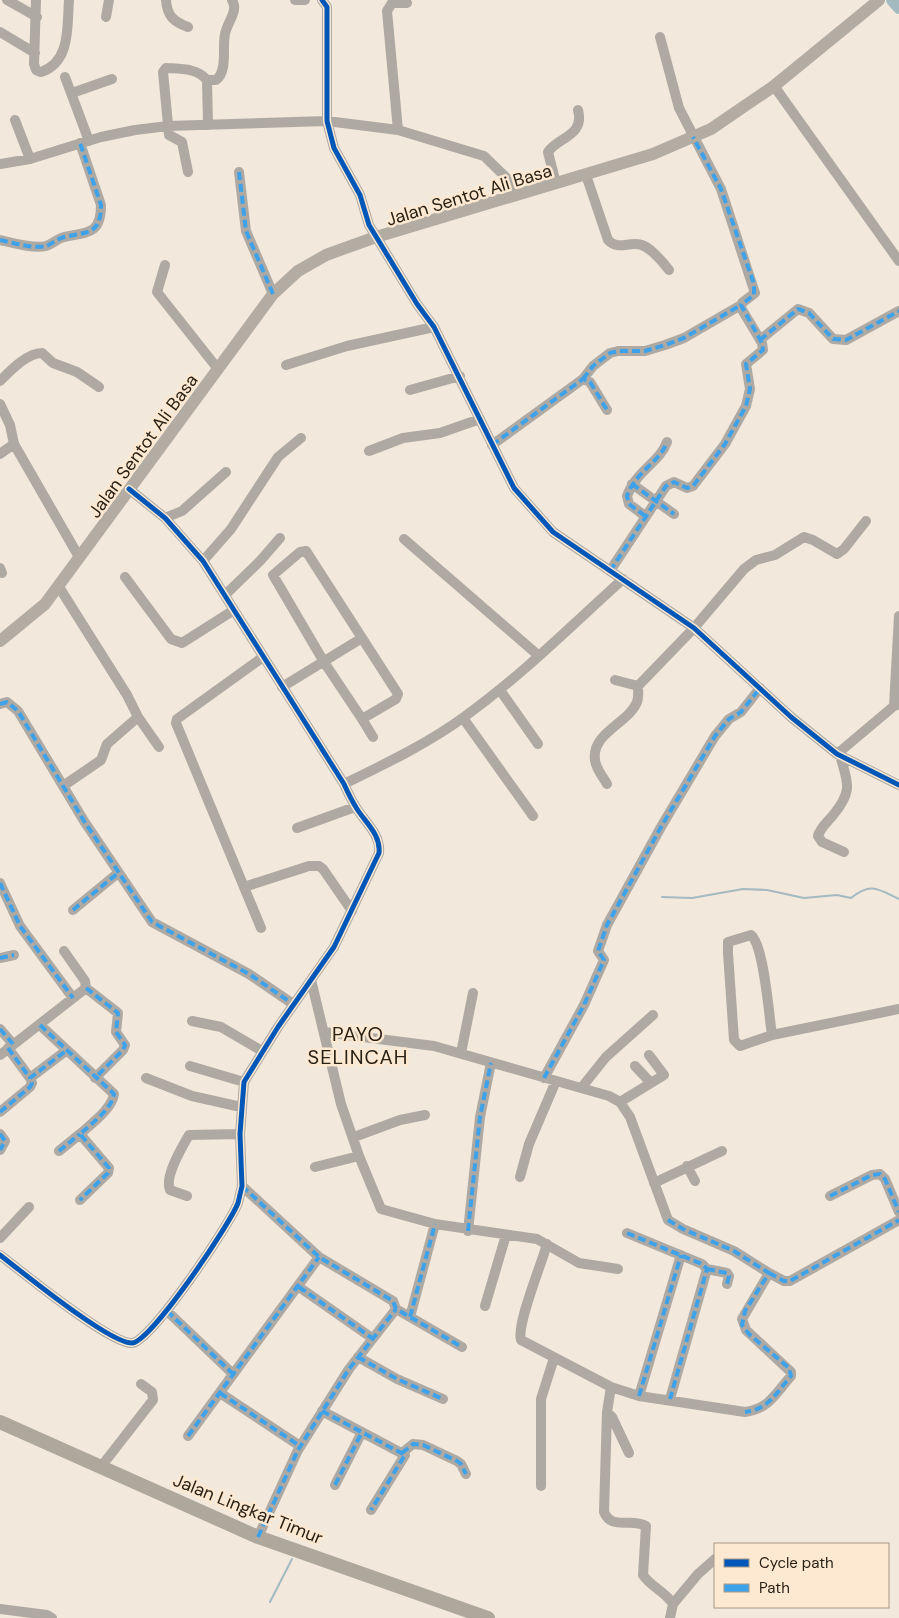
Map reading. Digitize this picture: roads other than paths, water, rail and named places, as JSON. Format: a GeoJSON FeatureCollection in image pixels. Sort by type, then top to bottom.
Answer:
{"type":"FeatureCollection","features":[{"type":"Feature","properties":{"kind":"highway","name":"Jalan Lingkar Timur"},"geometry":{"type":"LineString","coordinates":[[0,1422],[258,1537],[488,1618]]}},
{"type":"Feature","properties":{"kind":"main road","name":"Jalan Sentot Ali Basa"},"geometry":{"type":"LineString","coordinates":[[0,641],[45,604],[59,587],[79,557],[273,294],[298,271],[326,255],[376,237],[653,154],[711,129],[774,86],[875,3]]}},
{"type":"Feature","properties":{"kind":"street"},"geometry":{"type":"LineString","coordinates":[[7,0],[37,17]]}},
{"type":"Feature","properties":{"kind":"street"},"geometry":{"type":"LineString","coordinates":[[36,0],[37,17],[34,64],[36,70],[41,72],[53,65],[62,56],[65,48],[69,0]]}},
{"type":"Feature","properties":{"kind":"street"},"geometry":{"type":"LineString","coordinates":[[106,17],[109,0]]}},
{"type":"Feature","properties":{"kind":"street"},"geometry":{"type":"LineString","coordinates":[[166,0],[170,16],[179,24],[188,27]]}},
{"type":"Feature","properties":{"kind":"street"},"geometry":{"type":"LineString","coordinates":[[207,80],[216,80],[222,73],[224,35],[234,10],[232,0]]}},
{"type":"Feature","properties":{"kind":"street"},"geometry":{"type":"LineString","coordinates":[[296,0],[305,0]]}},
{"type":"Feature","properties":{"kind":"street"},"geometry":{"type":"LineString","coordinates":[[322,0],[327,7],[327,121],[334,148],[357,187],[369,225],[416,304],[434,327],[514,488],[553,532],[694,628],[760,688],[838,754],[899,785]]}},
{"type":"Feature","properties":{"kind":"street"},"geometry":{"type":"LineString","coordinates":[[398,130],[388,11],[392,3],[407,3]]}},
{"type":"Feature","properties":{"kind":"street"},"geometry":{"type":"LineString","coordinates":[[1,36],[35,53]]}},
{"type":"Feature","properties":{"kind":"street"},"geometry":{"type":"LineString","coordinates":[[492,445],[583,380],[594,366],[610,353],[618,351],[645,351],[684,338],[754,295],[754,284],[721,189],[679,108],[660,37]]}},
{"type":"Feature","properties":{"kind":"street"},"geometry":{"type":"LineString","coordinates":[[188,172],[182,142],[169,135],[163,70],[166,68],[190,70],[200,73],[207,80],[208,125]]}},
{"type":"Feature","properties":{"kind":"street"},"geometry":{"type":"LineString","coordinates":[[0,240],[40,246],[48,245],[61,238],[88,233],[96,227],[102,213],[102,205],[72,93],[65,76]]}},
{"type":"Feature","properties":{"kind":"street"},"geometry":{"type":"LineString","coordinates":[[72,93],[112,80]]}},
{"type":"Feature","properties":{"kind":"street"},"geometry":{"type":"LineString","coordinates":[[774,86],[899,261]]}},
{"type":"Feature","properties":{"kind":"street"},"geometry":{"type":"LineString","coordinates":[[556,184],[548,152],[575,129],[580,121],[578,110]]}},
{"type":"Feature","properties":{"kind":"street"},"geometry":{"type":"LineString","coordinates":[[15,120],[30,159]]}},
{"type":"Feature","properties":{"kind":"street"},"geometry":{"type":"LineString","coordinates":[[0,164],[30,159],[84,142],[135,130],[168,126],[327,121],[398,130],[484,156],[522,193]]}},
{"type":"Feature","properties":{"kind":"street"},"geometry":{"type":"LineString","coordinates":[[239,172],[246,231],[273,294]]}},
{"type":"Feature","properties":{"kind":"street"},"geometry":{"type":"LineString","coordinates":[[586,175],[608,240],[613,245],[618,246],[636,244],[644,246],[669,270]]}},
{"type":"Feature","properties":{"kind":"street"},"geometry":{"type":"LineString","coordinates":[[165,264],[157,292],[218,369]]}},
{"type":"Feature","properties":{"kind":"street"},"geometry":{"type":"LineString","coordinates":[[610,571],[655,501],[670,482],[679,483],[686,488],[693,486],[725,444],[749,397],[745,367],[763,350],[760,340],[740,305]]}},
{"type":"Feature","properties":{"kind":"street"},"geometry":{"type":"LineString","coordinates":[[760,340],[798,309],[809,312],[833,339],[846,340],[899,311]]}},
{"type":"Feature","properties":{"kind":"street"},"geometry":{"type":"LineString","coordinates":[[286,365],[347,346],[434,327]]}},
{"type":"Feature","properties":{"kind":"street"},"geometry":{"type":"LineString","coordinates":[[0,381],[22,362],[38,353],[42,353],[46,354],[53,363],[77,372],[99,387]]}},
{"type":"Feature","properties":{"kind":"street"},"geometry":{"type":"LineString","coordinates":[[410,390],[460,376]]}},
{"type":"Feature","properties":{"kind":"street"},"geometry":{"type":"LineString","coordinates":[[583,380],[590,382],[607,410]]}},
{"type":"Feature","properties":{"kind":"street"},"geometry":{"type":"LineString","coordinates":[[0,404],[10,425],[14,444],[79,557]]}},
{"type":"Feature","properties":{"kind":"street"},"geometry":{"type":"LineString","coordinates":[[369,451],[403,438],[440,433],[480,419]]}},
{"type":"Feature","properties":{"kind":"street"},"geometry":{"type":"LineString","coordinates":[[203,560],[231,529],[278,456],[301,438]]}},
{"type":"Feature","properties":{"kind":"street"},"geometry":{"type":"LineString","coordinates":[[645,516],[627,501],[632,484],[646,466],[662,453],[667,442]]}},
{"type":"Feature","properties":{"kind":"street"},"geometry":{"type":"LineString","coordinates":[[0,454],[14,444]]}},
{"type":"Feature","properties":{"kind":"street"},"geometry":{"type":"LineString","coordinates":[[165,518],[182,511],[226,472]]}},
{"type":"Feature","properties":{"kind":"street"},"geometry":{"type":"LineString","coordinates":[[632,484],[674,514]]}},
{"type":"Feature","properties":{"kind":"street"},"geometry":{"type":"LineString","coordinates":[[0,1255],[73,1312],[126,1342],[138,1341],[167,1311],[236,1208],[242,1186],[240,1134],[244,1082],[293,1004],[334,947],[377,859],[380,847],[373,831],[356,807],[344,784],[203,560],[165,518],[129,489]]}},
{"type":"Feature","properties":{"kind":"street"},"geometry":{"type":"LineString","coordinates":[[607,784],[597,769],[594,760],[595,752],[609,731],[634,708],[637,702],[638,686],[694,628],[744,569],[756,560],[775,555],[804,537],[838,554],[866,521]]}},
{"type":"Feature","properties":{"kind":"street"},"geometry":{"type":"LineString","coordinates":[[225,595],[260,561],[280,538]]}},
{"type":"Feature","properties":{"kind":"street"},"geometry":{"type":"LineString","coordinates":[[404,540],[539,656]]}},
{"type":"Feature","properties":{"kind":"street"},"geometry":{"type":"LineString","coordinates":[[362,719],[398,696],[306,551],[300,552],[273,575],[324,662],[373,737]]}},
{"type":"Feature","properties":{"kind":"street"},"geometry":{"type":"LineString","coordinates":[[125,577],[171,639],[176,643],[182,643],[234,610]]}},
{"type":"Feature","properties":{"kind":"street"},"geometry":{"type":"LineString","coordinates":[[344,784],[405,754],[463,718],[500,690],[623,579]]}},
{"type":"Feature","properties":{"kind":"street"},"geometry":{"type":"LineString","coordinates":[[59,587],[127,695],[138,717],[159,747]]}},
{"type":"Feature","properties":{"kind":"street"},"geometry":{"type":"LineString","coordinates":[[838,754],[897,705],[899,616]]}},
{"type":"Feature","properties":{"kind":"street"},"geometry":{"type":"LineString","coordinates":[[282,687],[362,638]]}},
{"type":"Feature","properties":{"kind":"street"},"geometry":{"type":"LineString","coordinates":[[260,928],[176,723],[177,719],[264,657]]}},
{"type":"Feature","properties":{"kind":"street"},"geometry":{"type":"LineString","coordinates":[[615,680],[638,686]]}},
{"type":"Feature","properties":{"kind":"street"},"geometry":{"type":"LineString","coordinates":[[544,1078],[584,1006],[604,960],[598,951],[605,930],[661,827],[716,736],[729,719],[741,712],[760,688]]}},
{"type":"Feature","properties":{"kind":"street"},"geometry":{"type":"LineString","coordinates":[[500,690],[538,744]]}},
{"type":"Feature","properties":{"kind":"street"},"geometry":{"type":"LineString","coordinates":[[0,704],[7,702],[16,707],[118,873],[152,922],[250,974],[293,1004]]}},
{"type":"Feature","properties":{"kind":"street"},"geometry":{"type":"LineString","coordinates":[[63,786],[101,760],[108,744],[138,717]]}},
{"type":"Feature","properties":{"kind":"street"},"geometry":{"type":"LineString","coordinates":[[463,718],[533,816]]}},
{"type":"Feature","properties":{"kind":"street"},"geometry":{"type":"LineString","coordinates":[[838,754],[848,781],[847,792],[843,801],[826,822],[818,836],[822,842],[844,852]]}},
{"type":"Feature","properties":{"kind":"street"},"geometry":{"type":"LineString","coordinates":[[297,828],[356,807]]}},
{"type":"Feature","properties":{"kind":"street"},"geometry":{"type":"LineString","coordinates":[[244,887],[309,866],[318,866],[323,869],[352,911]]}},
{"type":"Feature","properties":{"kind":"street"},"geometry":{"type":"LineString","coordinates":[[73,910],[118,873]]}},
{"type":"Feature","properties":{"kind":"street"},"geometry":{"type":"LineString","coordinates":[[0,883],[20,926],[73,998]]}},
{"type":"Feature","properties":{"kind":"street"},"geometry":{"type":"LineString","coordinates":[[772,1035],[761,955],[756,940],[751,935],[734,938],[728,944],[734,1040],[740,1046],[772,1035],[899,1009]]}},
{"type":"Feature","properties":{"kind":"street"},"geometry":{"type":"LineString","coordinates":[[64,951],[85,981],[86,988],[118,1013],[116,1032],[126,1045],[94,1078]]}},
{"type":"Feature","properties":{"kind":"street"},"geometry":{"type":"LineString","coordinates":[[0,958],[14,955]]}},
{"type":"Feature","properties":{"kind":"street"},"geometry":{"type":"LineString","coordinates":[[311,980],[341,1104],[359,1156],[381,1209],[435,1224],[537,1239],[579,1262],[618,1269]]}},
{"type":"Feature","properties":{"kind":"street"},"geometry":{"type":"LineString","coordinates":[[7,1049],[86,988]]}},
{"type":"Feature","properties":{"kind":"street"},"geometry":{"type":"LineString","coordinates":[[461,1053],[473,993]]}},
{"type":"Feature","properties":{"kind":"street"},"geometry":{"type":"LineString","coordinates":[[582,1087],[606,1057],[653,1015]]}},
{"type":"Feature","properties":{"kind":"street"},"geometry":{"type":"LineString","coordinates":[[192,1021],[221,1027],[262,1051]]}},
{"type":"Feature","properties":{"kind":"street"},"geometry":{"type":"LineString","coordinates":[[40,1025],[94,1078],[112,1091],[114,1096],[97,1118],[59,1151]]}},
{"type":"Feature","properties":{"kind":"street"},"geometry":{"type":"LineString","coordinates":[[0,1029],[7,1049],[30,1078],[32,1085],[0,1112]]}},
{"type":"Feature","properties":{"kind":"street"},"geometry":{"type":"LineString","coordinates":[[324,1032],[404,1041],[461,1053],[544,1078],[582,1087],[620,1102],[630,1117],[668,1220],[683,1229],[734,1251],[784,1281],[790,1281],[899,1220]]}},
{"type":"Feature","properties":{"kind":"street"},"geometry":{"type":"LineString","coordinates":[[30,1078],[67,1050]]}},
{"type":"Feature","properties":{"kind":"street"},"geometry":{"type":"LineString","coordinates":[[620,1102],[664,1075],[649,1055]]}},
{"type":"Feature","properties":{"kind":"street"},"geometry":{"type":"LineString","coordinates":[[468,1230],[480,1117],[491,1063]]}},
{"type":"Feature","properties":{"kind":"street"},"geometry":{"type":"LineString","coordinates":[[190,1066],[244,1082]]}},
{"type":"Feature","properties":{"kind":"street"},"geometry":{"type":"LineString","coordinates":[[635,1066],[651,1083]]}},
{"type":"Feature","properties":{"kind":"street"},"geometry":{"type":"LineString","coordinates":[[146,1078],[192,1096],[241,1107]]}},
{"type":"Feature","properties":{"kind":"street"},"geometry":{"type":"LineString","coordinates":[[520,1177],[529,1144],[556,1081]]}},
{"type":"Feature","properties":{"kind":"street"},"geometry":{"type":"LineString","coordinates":[[354,1137],[400,1120],[425,1115]]}},
{"type":"Feature","properties":{"kind":"street"},"geometry":{"type":"LineString","coordinates":[[0,1134],[5,1141],[0,1150]]}},
{"type":"Feature","properties":{"kind":"street"},"geometry":{"type":"LineString","coordinates":[[80,1134],[109,1168],[108,1174],[80,1200]]}},
{"type":"Feature","properties":{"kind":"street"},"geometry":{"type":"LineString","coordinates":[[187,1196],[170,1190],[168,1185],[172,1170],[190,1135],[240,1134]]}},
{"type":"Feature","properties":{"kind":"street"},"geometry":{"type":"LineString","coordinates":[[654,1183],[722,1151]]}},
{"type":"Feature","properties":{"kind":"street"},"geometry":{"type":"LineString","coordinates":[[315,1167],[359,1156]]}},
{"type":"Feature","properties":{"kind":"street"},"geometry":{"type":"LineString","coordinates":[[688,1166],[695,1181]]}},
{"type":"Feature","properties":{"kind":"street"},"geometry":{"type":"LineString","coordinates":[[830,1196],[877,1174],[885,1179],[899,1212]]}},
{"type":"Feature","properties":{"kind":"street"},"geometry":{"type":"LineString","coordinates":[[242,1186],[319,1257],[393,1301],[396,1309],[462,1347]]}},
{"type":"Feature","properties":{"kind":"street"},"geometry":{"type":"LineString","coordinates":[[0,1238],[29,1207]]}},
{"type":"Feature","properties":{"kind":"street"},"geometry":{"type":"LineString","coordinates":[[410,1317],[435,1224]]}},
{"type":"Feature","properties":{"kind":"street"},"geometry":{"type":"LineString","coordinates":[[627,1233],[702,1264],[707,1269],[727,1273],[729,1276],[727,1284]]}},
{"type":"Feature","properties":{"kind":"street"},"geometry":{"type":"LineString","coordinates":[[485,1306],[506,1235]]}},
{"type":"Feature","properties":{"kind":"street"},"geometry":{"type":"LineString","coordinates":[[548,1244],[519,1335],[525,1343],[610,1387],[639,1396],[670,1399],[745,1412],[759,1410],[765,1406],[791,1376],[789,1368],[749,1334],[742,1325],[745,1311],[769,1273]]}},
{"type":"Feature","properties":{"kind":"street"},"geometry":{"type":"LineString","coordinates":[[639,1396],[681,1255]]}},
{"type":"Feature","properties":{"kind":"street"},"geometry":{"type":"LineString","coordinates":[[188,1436],[299,1287],[319,1257]]}},
{"type":"Feature","properties":{"kind":"street"},"geometry":{"type":"LineString","coordinates":[[670,1399],[707,1269]]}},
{"type":"Feature","properties":{"kind":"street"},"geometry":{"type":"LineString","coordinates":[[299,1287],[372,1338]]}},
{"type":"Feature","properties":{"kind":"street"},"geometry":{"type":"LineString","coordinates":[[258,1537],[300,1446],[358,1357],[396,1309]]}},
{"type":"Feature","properties":{"kind":"street"},"geometry":{"type":"LineString","coordinates":[[167,1311],[234,1374]]}},
{"type":"Feature","properties":{"kind":"street"},"geometry":{"type":"LineString","coordinates":[[358,1357],[390,1375],[443,1399]]}},
{"type":"Feature","properties":{"kind":"street"},"geometry":{"type":"LineString","coordinates":[[541,1486],[541,1399],[554,1358]]}},
{"type":"Feature","properties":{"kind":"street"},"geometry":{"type":"LineString","coordinates":[[100,1468],[153,1400],[152,1392],[141,1384]]}},
{"type":"Feature","properties":{"kind":"street"},"geometry":{"type":"LineString","coordinates":[[610,1387],[607,1412],[604,1512],[613,1523],[637,1522],[646,1526],[643,1575],[650,1583],[664,1592],[673,1604]]}},
{"type":"Feature","properties":{"kind":"street"},"geometry":{"type":"LineString","coordinates":[[220,1393],[300,1446]]}},
{"type":"Feature","properties":{"kind":"street"},"geometry":{"type":"LineString","coordinates":[[322,1411],[402,1453],[404,1457],[371,1510]]}},
{"type":"Feature","properties":{"kind":"street"},"geometry":{"type":"LineString","coordinates":[[607,1412],[612,1418],[629,1453]]}},
{"type":"Feature","properties":{"kind":"street"},"geometry":{"type":"LineString","coordinates":[[335,1485],[362,1432]]}},
{"type":"Feature","properties":{"kind":"street"},"geometry":{"type":"LineString","coordinates":[[402,1453],[413,1444],[423,1444],[457,1461],[461,1464],[466,1474]]}},
{"type":"Feature","properties":{"kind":"street"},"geometry":{"type":"LineString","coordinates":[[670,1618],[673,1604],[698,1574],[714,1560]]}},
{"type":"Feature","properties":{"kind":"street"},"geometry":{"type":"LineString","coordinates":[[0,1609],[47,1615],[52,1618]]}},
{"type":"Feature","properties":{"kind":"waterway"},"geometry":{"type":"LineString","coordinates":[[892,0],[899,8]]}},
{"type":"Feature","properties":{"kind":"waterway"},"geometry":{"type":"LineString","coordinates":[[662,897],[692,898],[743,889],[767,890],[804,898],[837,895],[851,898],[864,890],[875,889],[899,899]]}},
{"type":"Feature","properties":{"kind":"waterway"},"geometry":{"type":"LineString","coordinates":[[270,1602],[292,1559]]}},
{"type":"Feature","properties":{"kind":"district","name":"PAYO SELINCAH"},"geometry":{"type":"Point","coordinates":[358,1046]}}]}
